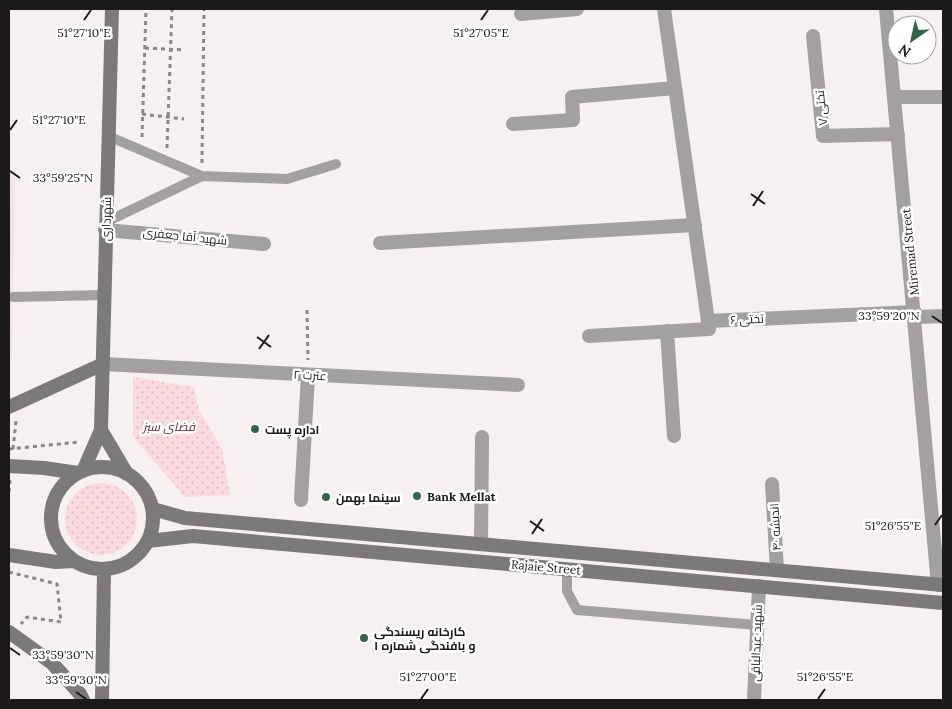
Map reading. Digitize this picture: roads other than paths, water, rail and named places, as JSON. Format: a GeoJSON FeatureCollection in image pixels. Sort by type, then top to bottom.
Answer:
{"type":"FeatureCollection","features":[{"type":"Feature","properties":{"kind":"main road","name":"شهرداری"},"geometry":{"type":"LineString","coordinates":[[101,430],[112,9]]}},
{"type":"Feature","properties":{"kind":"main road"},"geometry":{"type":"LineString","coordinates":[[12,413],[103,364]]}},
{"type":"Feature","properties":{"kind":"main road"},"geometry":{"type":"LineString","coordinates":[[101,430],[127,474],[143,489],[153,509],[153,525],[148,541],[133,559],[104,571],[82,566],[74,561],[57,544],[52,533],[51,510],[60,488],[80,472],[101,430]]}},
{"type":"Feature","properties":{"kind":"main road"},"geometry":{"type":"LineString","coordinates":[[10,466],[80,472],[105,467],[127,474]]}},
{"type":"Feature","properties":{"kind":"main road","name":"Rajaie Street"},"geometry":{"type":"LineString","coordinates":[[153,509],[185,518],[941,585]]}},
{"type":"Feature","properties":{"kind":"main road","name":"Rajaie Street"},"geometry":{"type":"LineString","coordinates":[[148,541],[186,536],[943,603]]}},
{"type":"Feature","properties":{"kind":"main road"},"geometry":{"type":"LineString","coordinates":[[9,555],[56,562],[74,561]]}},
{"type":"Feature","properties":{"kind":"main road"},"geometry":{"type":"LineString","coordinates":[[102,700],[104,571]]}},
{"type":"Feature","properties":{"kind":"main road"},"geometry":{"type":"LineString","coordinates":[[9,632],[52,663],[80,694],[83,700]]}},
{"type":"Feature","properties":{"kind":"street"},"geometry":{"type":"LineString","coordinates":[[521,14],[569,9]]}},
{"type":"Feature","properties":{"kind":"street"},"geometry":{"type":"LineString","coordinates":[[664,9],[708,321]]}},
{"type":"Feature","properties":{"kind":"street","name":"Miremad Street"},"geometry":{"type":"LineString","coordinates":[[886,9],[941,585]]}},
{"type":"Feature","properties":{"kind":"street","name":"تختی ۷"},"geometry":{"type":"LineString","coordinates":[[813,36],[823,136],[898,134]]}},
{"type":"Feature","properties":{"kind":"street"},"geometry":{"type":"LineString","coordinates":[[513,124],[573,120],[572,97],[675,88]]}},
{"type":"Feature","properties":{"kind":"street"},"geometry":{"type":"LineString","coordinates":[[895,96],[943,97]]}},
{"type":"Feature","properties":{"kind":"street"},"geometry":{"type":"LineString","coordinates":[[380,244],[695,225]]}},
{"type":"Feature","properties":{"kind":"street","name":"شهید آقا جعفری"},"geometry":{"type":"LineString","coordinates":[[106,226],[264,244]]}},
{"type":"Feature","properties":{"kind":"street","name":"تختی ۶"},"geometry":{"type":"LineString","coordinates":[[589,336],[710,329],[708,321],[916,314],[943,316]]}},
{"type":"Feature","properties":{"kind":"street"},"geometry":{"type":"LineString","coordinates":[[667,331],[674,436]]}},
{"type":"Feature","properties":{"kind":"street","name":"عترت ۲"},"geometry":{"type":"LineString","coordinates":[[103,364],[518,385]]}},
{"type":"Feature","properties":{"kind":"street"},"geometry":{"type":"LineString","coordinates":[[301,500],[308,375]]}},
{"type":"Feature","properties":{"kind":"street"},"geometry":{"type":"LineString","coordinates":[[481,544],[482,437]]}},
{"type":"Feature","properties":{"kind":"street","name":"اندیشه ۴۰"},"geometry":{"type":"LineString","coordinates":[[772,484],[777,570]]}},
{"type":"Feature","properties":{"kind":"street","name":"شهید عبدالباقی"},"geometry":{"type":"LineString","coordinates":[[754,700],[759,586]]}},
{"type":"Feature","properties":{"kind":"lane"},"geometry":{"type":"LineString","coordinates":[[108,136],[202,176],[287,179],[336,164]]}},
{"type":"Feature","properties":{"kind":"lane"},"geometry":{"type":"LineString","coordinates":[[106,226],[202,176]]}},
{"type":"Feature","properties":{"kind":"lane"},"geometry":{"type":"LineString","coordinates":[[13,297],[104,295]]}},
{"type":"Feature","properties":{"kind":"lane"},"geometry":{"type":"LineString","coordinates":[[567,569],[567,591],[577,610],[757,625]]}},
{"type":"Feature","properties":{"kind":"place","name":"اداره پست"},"geometry":{"type":"Point","coordinates":[255,429]}},
{"type":"Feature","properties":{"kind":"place","name":"Bank Mellat"},"geometry":{"type":"Point","coordinates":[417,496]}},
{"type":"Feature","properties":{"kind":"place","name":"سینما بهمن"},"geometry":{"type":"Point","coordinates":[326,497]}},
{"type":"Feature","properties":{"kind":"place","name":"کارخانه ریسندگی و بافندگی شماره ۱"},"geometry":{"type":"Point","coordinates":[364,638]}},
{"type":"Feature","properties":{"kind":"park label","name":"فضای سبز"},"geometry":{"type":"Point","coordinates":[169,426]}}]}
